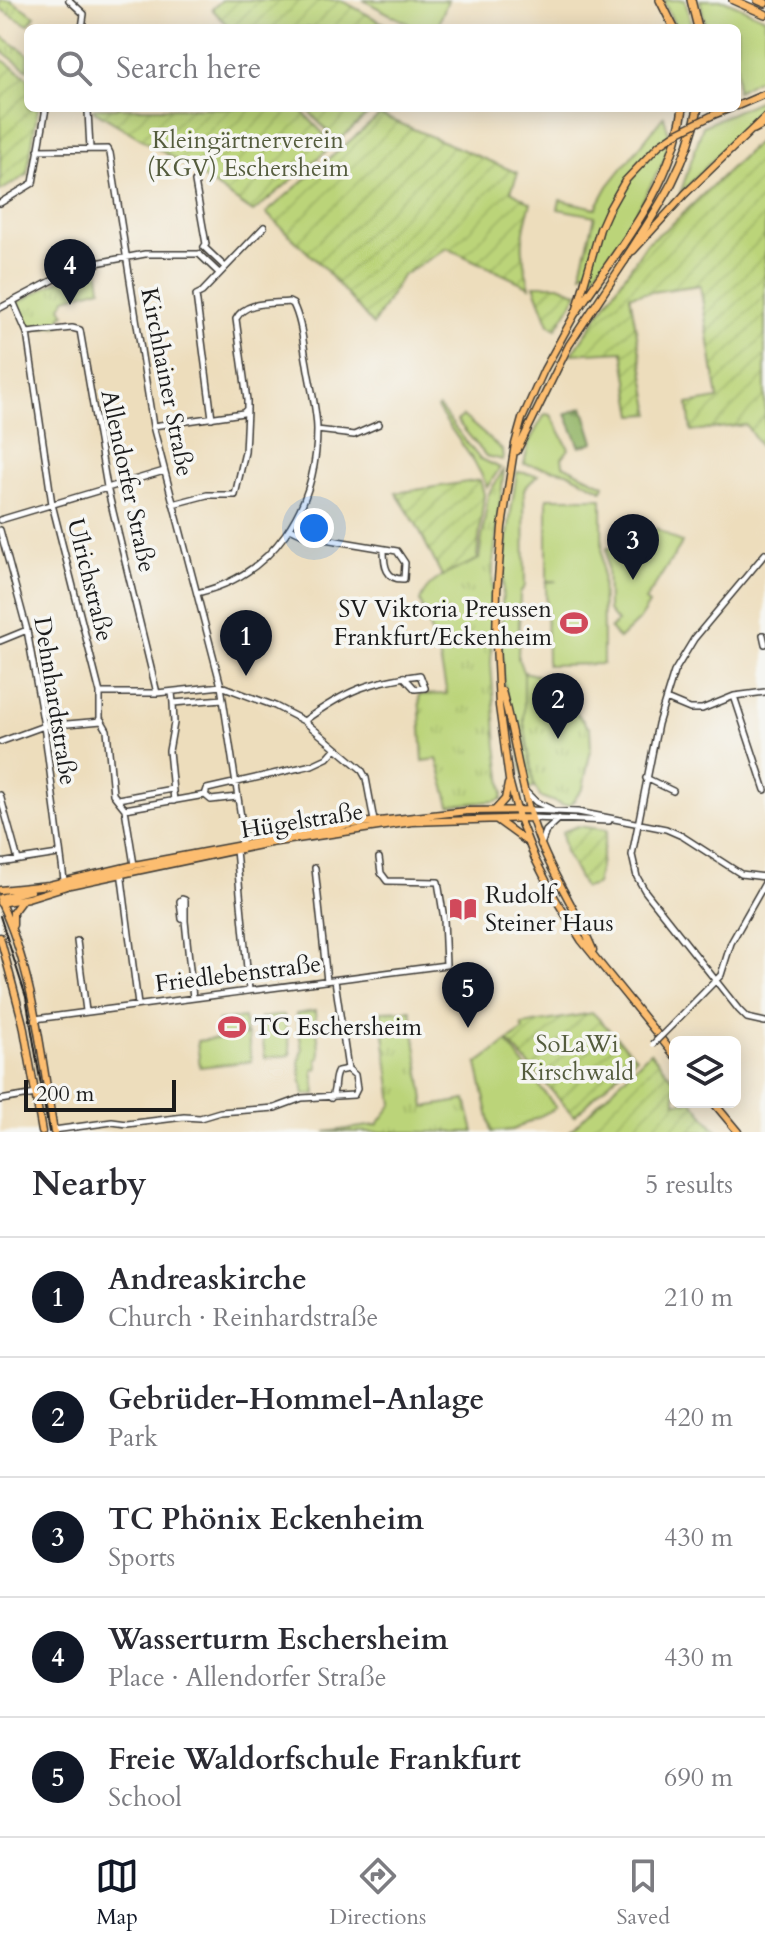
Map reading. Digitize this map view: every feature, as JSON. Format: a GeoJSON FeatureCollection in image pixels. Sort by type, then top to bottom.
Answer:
{"type":"FeatureCollection","features":[{"type":"Feature","properties":{"kind":"highway"},"geometry":{"type":"LineString","coordinates":[[660,0],[672,24]]}},
{"type":"Feature","properties":{"kind":"highway"},"geometry":{"type":"LineString","coordinates":[[733,0],[765,14]]}},
{"type":"Feature","properties":{"kind":"highway"},"geometry":{"type":"LineString","coordinates":[[758,0],[765,3]]}},
{"type":"Feature","properties":{"kind":"highway"},"geometry":{"type":"LineString","coordinates":[[692,4],[697,24]]}},
{"type":"Feature","properties":{"kind":"highway"},"geometry":{"type":"LineString","coordinates":[[576,312],[654,194],[675,146],[682,112]]}},
{"type":"Feature","properties":{"kind":"highway"},"geometry":{"type":"LineString","coordinates":[[624,261],[680,168],[697,112]]}},
{"type":"Feature","properties":{"kind":"highway"},"geometry":{"type":"LineString","coordinates":[[754,129],[765,120]]}},
{"type":"Feature","properties":{"kind":"main road"},"geometry":{"type":"LineString","coordinates":[[741,104],[765,94]]}},
{"type":"Feature","properties":{"kind":"main road"},"geometry":{"type":"LineString","coordinates":[[669,1049],[595,957],[555,898],[519,818],[509,780],[499,706],[498,570],[504,509],[517,435],[527,408],[576,312],[608,211],[625,181],[659,145],[689,126],[721,112]]}},
{"type":"Feature","properties":{"kind":"main road"},"geometry":{"type":"LineString","coordinates":[[514,457],[569,345],[624,261],[685,194],[754,129]]}},
{"type":"Feature","properties":{"kind":"main road"},"geometry":{"type":"LineString","coordinates":[[499,681],[512,725],[531,818],[541,846],[595,957]]}},
{"type":"Feature","properties":{"kind":"main road"},"geometry":{"type":"LineString","coordinates":[[495,809],[505,799],[509,780]]}},
{"type":"Feature","properties":{"kind":"main road","name":"Hügelstraße"},"geometry":{"type":"LineString","coordinates":[[0,901],[22,900],[134,865],[246,843],[374,821],[495,809],[529,810]]}},
{"type":"Feature","properties":{"kind":"main road"},"geometry":{"type":"LineString","coordinates":[[493,818],[510,827],[529,844]]}},
{"type":"Feature","properties":{"kind":"main road","name":"Hügelstraße"},"geometry":{"type":"LineString","coordinates":[[0,890],[49,885],[236,850],[246,843],[433,820],[531,818]]}},
{"type":"Feature","properties":{"kind":"main road"},"geometry":{"type":"LineString","coordinates":[[359,830],[374,821]]}},
{"type":"Feature","properties":{"kind":"main road"},"geometry":{"type":"LineString","coordinates":[[49,885],[0,901],[14,934],[31,993],[54,1131]]}},
{"type":"Feature","properties":{"kind":"main road"},"geometry":{"type":"LineString","coordinates":[[14,934],[13,914],[22,900]]}},
{"type":"Feature","properties":{"kind":"main road"},"geometry":{"type":"LineString","coordinates":[[0,937],[8,961],[42,1132]]}},
{"type":"Feature","properties":{"kind":"main road"},"geometry":{"type":"LineString","coordinates":[[718,1108],[738,1132]]}},
{"type":"Feature","properties":{"kind":"street"},"geometry":{"type":"LineString","coordinates":[[69,0],[84,14],[83,24]]}},
{"type":"Feature","properties":{"kind":"street"},"geometry":{"type":"LineString","coordinates":[[0,203],[33,183],[45,112]]}},
{"type":"Feature","properties":{"kind":"street"},"geometry":{"type":"LineString","coordinates":[[38,150],[90,149],[88,112]]}},
{"type":"Feature","properties":{"kind":"street","name":"Kirchhainer Straße"},"geometry":{"type":"LineString","coordinates":[[90,149],[108,149],[110,153],[153,426],[221,686],[246,843]]}},
{"type":"Feature","properties":{"kind":"street"},"geometry":{"type":"LineString","coordinates":[[195,182],[206,244],[199,254]]}},
{"type":"Feature","properties":{"kind":"street"},"geometry":{"type":"LineString","coordinates":[[212,418],[196,295],[264,227]]}},
{"type":"Feature","properties":{"kind":"street"},"geometry":{"type":"LineString","coordinates":[[204,247],[225,267]]}},
{"type":"Feature","properties":{"kind":"street"},"geometry":{"type":"LineString","coordinates":[[0,308],[80,266],[124,256],[199,254],[219,273]]}},
{"type":"Feature","properties":{"kind":"street","name":"Ulrichstraße"},"geometry":{"type":"LineString","coordinates":[[13,301],[27,333],[52,504],[100,693],[113,794],[117,800]]}},
{"type":"Feature","properties":{"kind":"street"},"geometry":{"type":"LineString","coordinates":[[173,504],[207,495],[235,495],[247,435],[236,319],[240,311],[248,306],[293,304],[298,314],[317,430],[310,477],[290,528],[275,549],[259,565],[223,587],[197,593]]}},
{"type":"Feature","properties":{"kind":"street","name":"Allendorfer Straße"},"geometry":{"type":"LineString","coordinates":[[27,333],[78,327],[80,330],[107,487],[157,693]]}},
{"type":"Feature","properties":{"kind":"street"},"geometry":{"type":"LineString","coordinates":[[153,426],[245,411]]}},
{"type":"Feature","properties":{"kind":"street"},"geometry":{"type":"LineString","coordinates":[[317,430],[354,435],[379,424]]}},
{"type":"Feature","properties":{"kind":"street"},"geometry":{"type":"LineString","coordinates":[[0,520],[164,471]]}},
{"type":"Feature","properties":{"kind":"street"},"geometry":{"type":"LineString","coordinates":[[290,528],[307,536],[384,550],[400,554],[405,563],[404,579],[389,575],[384,563],[384,550]]}},
{"type":"Feature","properties":{"kind":"street","name":"Dehnhardtstraße"},"geometry":{"type":"LineString","coordinates":[[1,535],[27,630],[44,726],[58,854],[64,880]]}},
{"type":"Feature","properties":{"kind":"street"},"geometry":{"type":"LineString","coordinates":[[765,554],[688,648],[674,672],[646,778],[632,855],[639,882],[714,980],[747,1018],[765,1022]]}},
{"type":"Feature","properties":{"kind":"street"},"geometry":{"type":"LineString","coordinates":[[0,641],[27,630]]}},
{"type":"Feature","properties":{"kind":"street"},"geometry":{"type":"LineString","coordinates":[[763,635],[765,644]]}},
{"type":"Feature","properties":{"kind":"street"},"geometry":{"type":"LineString","coordinates":[[304,721],[342,694],[376,682],[404,677]]}},
{"type":"Feature","properties":{"kind":"street"},"geometry":{"type":"LineString","coordinates":[[100,693],[157,693],[221,686],[275,706],[304,721],[365,776],[374,821]]}},
{"type":"Feature","properties":{"kind":"street"},"geometry":{"type":"LineString","coordinates":[[172,692],[174,723],[169,751],[174,801]]}},
{"type":"Feature","properties":{"kind":"street"},"geometry":{"type":"LineString","coordinates":[[666,699],[690,709],[702,709],[734,696],[765,692]]}},
{"type":"Feature","properties":{"kind":"street"},"geometry":{"type":"LineString","coordinates":[[734,696],[765,790]]}},
{"type":"Feature","properties":{"kind":"street"},"geometry":{"type":"LineString","coordinates":[[173,703],[223,699]]}},
{"type":"Feature","properties":{"kind":"street"},"geometry":{"type":"LineString","coordinates":[[0,742],[44,726],[102,721]]}},
{"type":"Feature","properties":{"kind":"street"},"geometry":{"type":"LineString","coordinates":[[205,795],[207,789],[312,765],[327,758],[336,748]]}},
{"type":"Feature","properties":{"kind":"street"},"geometry":{"type":"LineString","coordinates":[[646,778],[673,791]]}},
{"type":"Feature","properties":{"kind":"street"},"geometry":{"type":"LineString","coordinates":[[523,788],[536,802],[556,811]]}},
{"type":"Feature","properties":{"kind":"street"},"geometry":{"type":"LineString","coordinates":[[117,800],[172,789]]}},
{"type":"Feature","properties":{"kind":"street"},"geometry":{"type":"LineString","coordinates":[[0,795],[18,860]]}},
{"type":"Feature","properties":{"kind":"street"},"geometry":{"type":"LineString","coordinates":[[205,795],[211,800],[238,797]]}},
{"type":"Feature","properties":{"kind":"street"},"geometry":{"type":"LineString","coordinates":[[125,809],[205,795]]}},
{"type":"Feature","properties":{"kind":"street"},"geometry":{"type":"LineString","coordinates":[[117,800],[125,809],[134,865]]}},
{"type":"Feature","properties":{"kind":"street","name":"Hügelstraße"},"geometry":{"type":"LineString","coordinates":[[529,810],[595,815],[677,833],[738,872],[765,879]]}},
{"type":"Feature","properties":{"kind":"street","name":"Hügelstraße"},"geometry":{"type":"LineString","coordinates":[[531,818],[614,820]]}},
{"type":"Feature","properties":{"kind":"street"},"geometry":{"type":"LineString","coordinates":[[541,846],[548,828],[559,819]]}},
{"type":"Feature","properties":{"kind":"street"},"geometry":{"type":"LineString","coordinates":[[236,850],[249,990]]}},
{"type":"Feature","properties":{"kind":"street"},"geometry":{"type":"LineString","coordinates":[[0,863],[58,854]]}},
{"type":"Feature","properties":{"kind":"street","name":"Friedlebenstraße"},"geometry":{"type":"LineString","coordinates":[[35,1019],[446,965],[444,919],[438,882],[387,881],[381,873],[379,858]]}},
{"type":"Feature","properties":{"kind":"street"},"geometry":{"type":"LineString","coordinates":[[315,868],[327,981]]}},
{"type":"Feature","properties":{"kind":"street"},"geometry":{"type":"LineString","coordinates":[[121,871],[138,1005]]}},
{"type":"Feature","properties":{"kind":"street"},"geometry":{"type":"LineString","coordinates":[[653,1044],[723,972],[731,943],[765,879]]}},
{"type":"Feature","properties":{"kind":"street"},"geometry":{"type":"LineString","coordinates":[[185,921],[193,998]]}},
{"type":"Feature","properties":{"kind":"street"},"geometry":{"type":"LineString","coordinates":[[77,941],[86,1011]]}},
{"type":"Feature","properties":{"kind":"street"},"geometry":{"type":"LineString","coordinates":[[0,966],[8,961]]}},
{"type":"Feature","properties":{"kind":"street"},"geometry":{"type":"LineString","coordinates":[[54,1131],[112,1122],[127,1124],[200,1118],[220,1112],[275,1108],[302,1098],[354,1095],[357,1089],[355,1075],[348,1069],[335,980]]}},
{"type":"Feature","properties":{"kind":"street"},"geometry":{"type":"LineString","coordinates":[[331,1098],[335,1091],[334,1077],[338,1071],[348,1069]]}},
{"type":"Feature","properties":{"kind":"street"},"geometry":{"type":"LineString","coordinates":[[335,1091],[341,1096]]}},
{"type":"Feature","properties":{"kind":"street"},"geometry":{"type":"LineString","coordinates":[[0,1100],[36,1094]]}},
{"type":"Feature","properties":{"kind":"green space"},"geometry":{"type":"Polygon","coordinates":[[[0,0],[10,0],[35,16],[26,24],[0,9],[0,0]]]}},
{"type":"Feature","properties":{"kind":"green space"},"geometry":{"type":"Polygon","coordinates":[[[222,0],[341,0],[385,24],[226,24],[212,9],[222,0]]]}},
{"type":"Feature","properties":{"kind":"green space"},"geometry":{"type":"Polygon","coordinates":[[[363,0],[448,0],[439,24],[408,24],[363,0]]]}},
{"type":"Feature","properties":{"kind":"green space"},"geometry":{"type":"Polygon","coordinates":[[[663,0],[685,0],[691,24],[674,24],[663,0]]]}},
{"type":"Feature","properties":{"kind":"green space"},"geometry":{"type":"Polygon","coordinates":[[[700,0],[724,0],[765,18],[765,75],[741,89],[741,24],[705,24],[700,0]]]}},
{"type":"Feature","properties":{"kind":"green space"},"geometry":{"type":"Polygon","coordinates":[[[0,35],[24,51],[24,67],[0,50],[0,35]]]}},
{"type":"Feature","properties":{"kind":"green space"},"geometry":{"type":"Polygon","coordinates":[[[0,58],[24,75],[24,112],[37,112],[27,175],[0,191],[0,58]]]}},
{"type":"Feature","properties":{"kind":"green space"},"geometry":{"type":"Polygon","coordinates":[[[765,98],[765,112],[740,132],[680,194],[703,126],[734,112],[741,112],[741,109],[765,98]]]}},
{"type":"Feature","properties":{"kind":"green space","name":"Kleingärtnerverein (KGV) Eschersheim"},"geometry":{"type":"Polygon","coordinates":[[[96,112],[303,112],[334,145],[253,212],[178,161],[96,112]]]}},
{"type":"Feature","properties":{"kind":"green space"},"geometry":{"type":"Polygon","coordinates":[[[310,112],[371,112],[337,142],[310,112]]]}},
{"type":"Feature","properties":{"kind":"green space"},"geometry":{"type":"Polygon","coordinates":[[[380,115],[518,173],[511,191],[531,203],[523,245],[530,287],[447,248],[402,276],[373,325],[324,268],[266,213],[380,115]]]}},
{"type":"Feature","properties":{"kind":"green space"},"geometry":{"type":"Polygon","coordinates":[[[664,116],[672,146],[626,231],[586,286],[591,267],[582,274],[582,267],[595,216],[558,209],[560,200],[596,208],[608,186],[664,116]]]}},
{"type":"Feature","properties":{"kind":"green space"},"geometry":{"type":"Polygon","coordinates":[[[765,135],[765,454],[746,425],[691,431],[688,404],[718,399],[700,285],[630,295],[651,414],[634,415],[623,351],[572,354],[647,243],[672,224],[765,135]]]}},
{"type":"Feature","properties":{"kind":"green space"},"geometry":{"type":"Polygon","coordinates":[[[98,266],[101,288],[66,298],[61,307],[65,314],[61,316],[60,326],[29,329],[17,303],[79,270],[98,266]]]}},
{"type":"Feature","properties":{"kind":"green space"},"geometry":{"type":"Polygon","coordinates":[[[534,285],[559,285],[578,293],[556,329],[549,324],[534,285]]]}},
{"type":"Feature","properties":{"kind":"green space"},"geometry":{"type":"Polygon","coordinates":[[[583,407],[594,442],[580,447],[566,414],[583,407]]]}},
{"type":"Feature","properties":{"kind":"green space"},"geometry":{"type":"Polygon","coordinates":[[[437,408],[479,458],[500,468],[487,487],[437,408]]]}},
{"type":"Feature","properties":{"kind":"green space"},"geometry":{"type":"Polygon","coordinates":[[[545,414],[551,415],[569,449],[562,458],[563,465],[604,485],[602,490],[567,472],[524,464],[529,442],[545,414]]]}},
{"type":"Feature","properties":{"kind":"green space"},"geometry":{"type":"Polygon","coordinates":[[[463,416],[502,450],[503,460],[486,456],[457,421],[463,416]]]}},
{"type":"Feature","properties":{"kind":"green space"},"geometry":{"type":"Polygon","coordinates":[[[504,469],[493,565],[491,664],[503,793],[502,799],[495,801],[450,805],[437,759],[423,761],[419,695],[447,694],[440,659],[420,601],[436,580],[479,559],[488,495],[504,469]]]}},
{"type":"Feature","properties":{"kind":"green space"},"geometry":{"type":"Polygon","coordinates":[[[517,472],[538,475],[524,489],[525,586],[520,593],[518,658],[526,680],[524,723],[534,786],[530,790],[522,768],[505,688],[502,656],[504,577],[517,472]]]}},
{"type":"Feature","properties":{"kind":"green space"},"geometry":{"type":"Polygon","coordinates":[[[480,480],[484,494],[479,559],[442,576],[416,524],[396,493],[480,480]]]}},
{"type":"Feature","properties":{"kind":"green space"},"geometry":{"type":"Polygon","coordinates":[[[547,498],[602,498],[603,664],[547,665],[546,582],[557,581],[547,581],[547,498]]]}},
{"type":"Feature","properties":{"kind":"green space"},"geometry":{"type":"Polygon","coordinates":[[[656,528],[682,543],[645,601],[649,604],[639,620],[619,639],[610,629],[617,622],[608,611],[607,548],[627,548],[639,534],[648,540],[656,528]]]}},
{"type":"Feature","properties":{"kind":"green space"},"geometry":{"type":"Polygon","coordinates":[[[524,672],[547,678],[590,729],[591,749],[583,788],[570,805],[541,797],[534,786],[524,723],[524,672]]]}},
{"type":"Feature","properties":{"kind":"green space"},"geometry":{"type":"Polygon","coordinates":[[[578,826],[607,830],[596,885],[584,888],[565,852],[562,832],[578,826]]]}},
{"type":"Feature","properties":{"kind":"green space"},"geometry":{"type":"Polygon","coordinates":[[[411,1010],[425,1107],[466,1100],[474,1132],[325,1132],[377,1125],[393,1104],[381,1011],[411,1010]]]}},
{"type":"Feature","properties":{"kind":"green space"},"geometry":{"type":"Polygon","coordinates":[[[315,1011],[320,1058],[317,1059],[318,1068],[313,1070],[316,1094],[304,1095],[299,1063],[302,1049],[296,1014],[315,1011]]]}},
{"type":"Feature","properties":{"kind":"green space","name":"SoLaWi Kirschwald"},"geometry":{"type":"Polygon","coordinates":[[[593,1013],[636,1057],[574,1116],[508,1041],[523,1031],[522,1025],[593,1013]]]}},
{"type":"Feature","properties":{"kind":"green space"},"geometry":{"type":"Polygon","coordinates":[[[284,1015],[291,1055],[265,1058],[260,1018],[284,1015]]]}},
{"type":"Feature","properties":{"kind":"green space","name":"TC Eschersheim"},"geometry":{"type":"Polygon","coordinates":[[[244,1018],[246,1033],[220,1036],[218,1021],[244,1018]]]}},
{"type":"Feature","properties":{"kind":"green space"},"geometry":{"type":"Polygon","coordinates":[[[248,1035],[251,1061],[200,1067],[197,1041],[248,1035]]]}},
{"type":"Feature","properties":{"kind":"green space"},"geometry":{"type":"Polygon","coordinates":[[[507,1042],[556,1108],[513,1130],[492,1132],[477,1064],[507,1042]]]}},
{"type":"Feature","properties":{"kind":"green space"},"geometry":{"type":"Polygon","coordinates":[[[650,1052],[669,1074],[669,1108],[698,1108],[718,1132],[569,1132],[650,1052]]]}},
{"type":"Feature","properties":{"kind":"tram line"},"geometry":{"type":"LineString","coordinates":[[0,916],[26,997],[49,1132]]}},
{"type":"Feature","properties":{"kind":"place","name":"Wasserturm Eschersheim"},"geometry":{"type":"Point","coordinates":[70,305]}},
{"type":"Feature","properties":{"kind":"place","name":"TC Phönix Eckenheim"},"geometry":{"type":"Point","coordinates":[633,580]}},
{"type":"Feature","properties":{"kind":"place","name":"SV Viktoria Preussen Frankfurt/Eckenheim"},"geometry":{"type":"Point","coordinates":[574,623]}},
{"type":"Feature","properties":{"kind":"place","name":"Andreaskirche"},"geometry":{"type":"Point","coordinates":[246,676]}},
{"type":"Feature","properties":{"kind":"place","name":"Gebrüder-Hommel-Anlage"},"geometry":{"type":"Point","coordinates":[558,739]}},
{"type":"Feature","properties":{"kind":"place","name":"Rudolf Steiner Haus"},"geometry":{"type":"Point","coordinates":[463,909]}},
{"type":"Feature","properties":{"kind":"place","name":"TC Eschersheim"},"geometry":{"type":"Point","coordinates":[232,1027]}},
{"type":"Feature","properties":{"kind":"place","name":"Freie Waldorfschule Frankfurt"},"geometry":{"type":"Point","coordinates":[468,1028]}}]}
